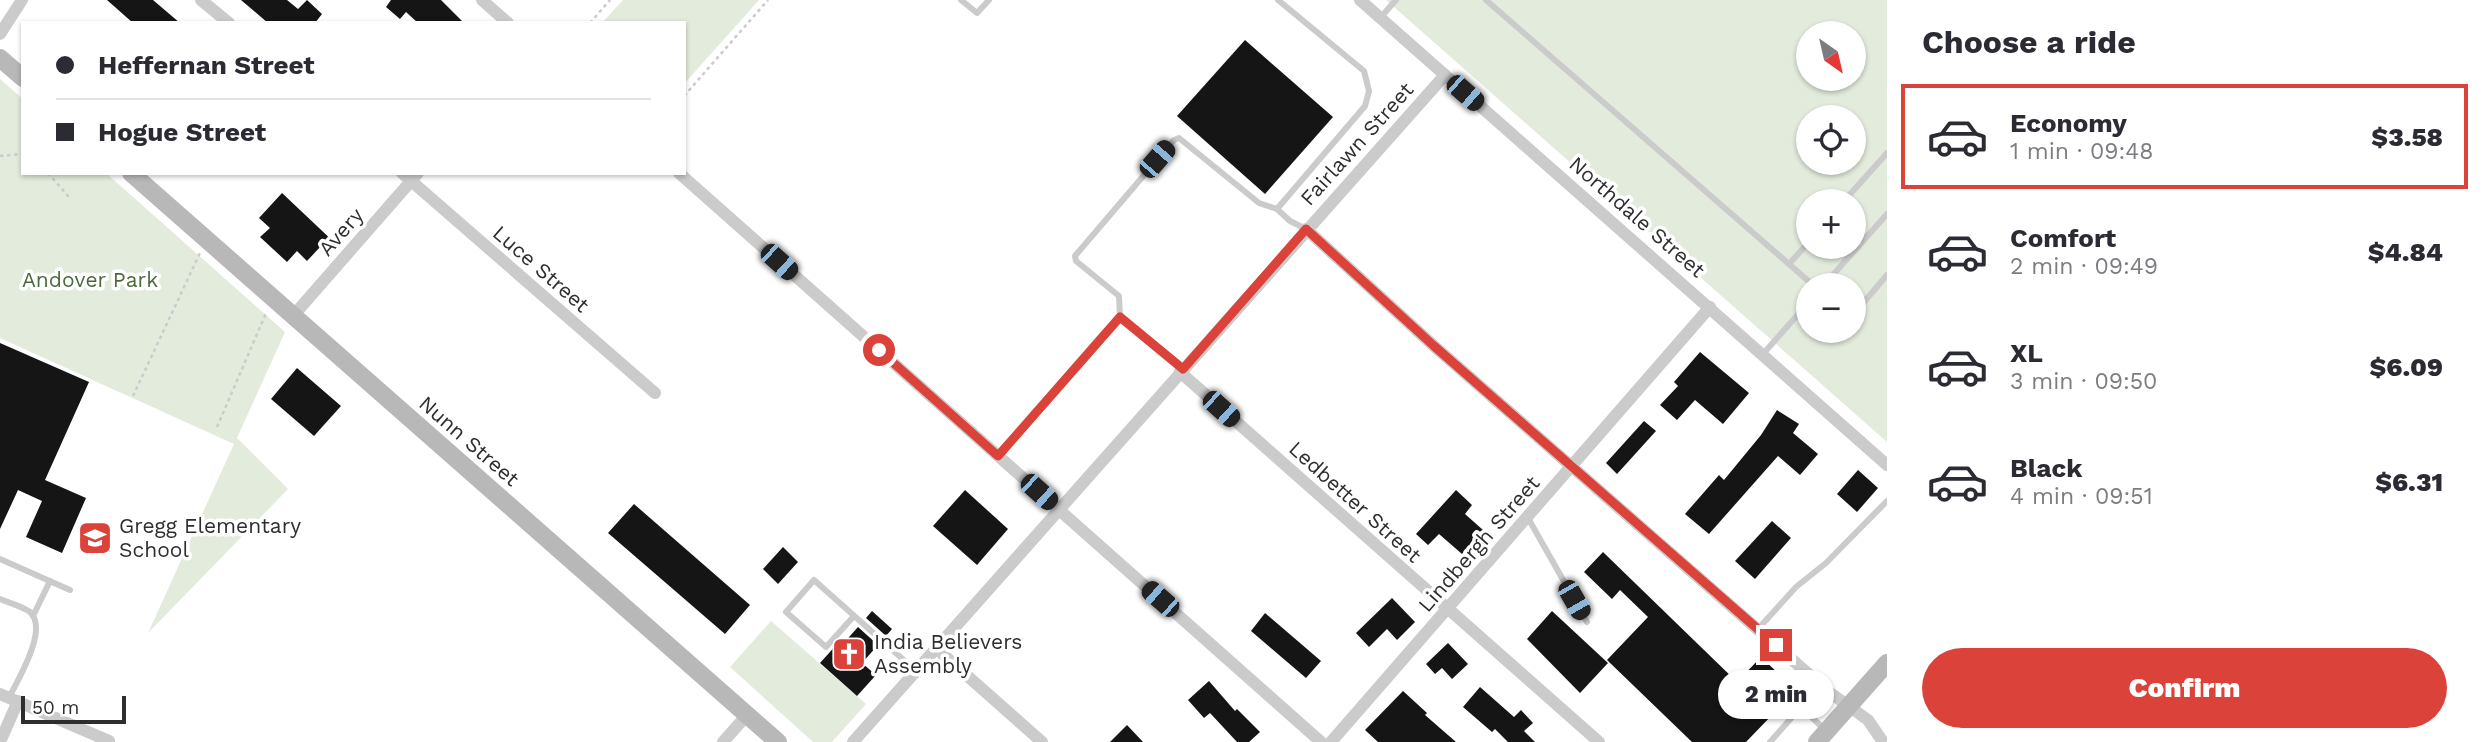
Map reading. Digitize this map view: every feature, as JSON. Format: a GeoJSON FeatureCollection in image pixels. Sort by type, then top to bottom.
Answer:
{"type":"FeatureCollection","features":[{"type":"Feature","properties":{"kind":"street"},"geometry":{"type":"LineString","coordinates":[[0,34],[22,0]]}},
{"type":"Feature","properties":{"kind":"street"},"geometry":{"type":"LineString","coordinates":[[201,0],[227,21]]}},
{"type":"Feature","properties":{"kind":"street"},"geometry":{"type":"LineString","coordinates":[[482,0],[506,21]]}},
{"type":"Feature","properties":{"kind":"street","name":"Northdale Street"},"geometry":{"type":"LineString","coordinates":[[1360,0],[1887,465]]}},
{"type":"Feature","properties":{"kind":"street"},"geometry":{"type":"LineString","coordinates":[[0,58],[21,76]]}},
{"type":"Feature","properties":{"kind":"street","name":"Fairlawn Street"},"geometry":{"type":"LineString","coordinates":[[853,742],[1445,75]]}},
{"type":"Feature","properties":{"kind":"street","name":"Nunn Street"},"geometry":{"type":"LineString","coordinates":[[133,175],[778,742]]}},
{"type":"Feature","properties":{"kind":"street"},"geometry":{"type":"LineString","coordinates":[[681,175],[1321,742]]}},
{"type":"Feature","properties":{"kind":"street","name":"Avery"},"geometry":{"type":"LineString","coordinates":[[293,316],[410,176]]}},
{"type":"Feature","properties":{"kind":"street","name":"Luce Street"},"geometry":{"type":"LineString","coordinates":[[410,176],[655,393]]}},
{"type":"Feature","properties":{"kind":"street"},"geometry":{"type":"LineString","coordinates":[[1306,229],[1444,355],[1829,692],[1868,720],[1883,742]]}},
{"type":"Feature","properties":{"kind":"street","name":"Lindbergh Street"},"geometry":{"type":"LineString","coordinates":[[1331,742],[1710,307]]}},
{"type":"Feature","properties":{"kind":"street","name":"Ledbetter Street"},"geometry":{"type":"LineString","coordinates":[[1181,371],[1599,742]]}},
{"type":"Feature","properties":{"kind":"street"},"geometry":{"type":"LineString","coordinates":[[937,649],[1042,742]]}},
{"type":"Feature","properties":{"kind":"street"},"geometry":{"type":"LineString","coordinates":[[1822,736],[1887,663]]}},
{"type":"Feature","properties":{"kind":"street"},"geometry":{"type":"LineString","coordinates":[[0,742],[9,698],[109,741]]}},
{"type":"Feature","properties":{"kind":"street"},"geometry":{"type":"LineString","coordinates":[[723,742],[747,715]]}},
{"type":"Feature","properties":{"kind":"lane"},"geometry":{"type":"LineString","coordinates":[[961,0],[977,13],[989,0]]}},
{"type":"Feature","properties":{"kind":"lane"},"geometry":{"type":"LineString","coordinates":[[1277,209],[1365,106],[1369,91],[1364,71],[1278,0]]}},
{"type":"Feature","properties":{"kind":"lane"},"geometry":{"type":"LineString","coordinates":[[1380,18],[1396,0]]}},
{"type":"Feature","properties":{"kind":"lane"},"geometry":{"type":"LineString","coordinates":[[1486,0],[1799,273]]}},
{"type":"Feature","properties":{"kind":"lane"},"geometry":{"type":"LineString","coordinates":[[998,456],[1120,317],[1119,296],[1076,261],[1074,256],[1174,139],[1179,138],[1259,203],[1277,209],[1290,221],[1306,229]]}},
{"type":"Feature","properties":{"kind":"lane"},"geometry":{"type":"LineString","coordinates":[[1855,189],[1887,153]]}},
{"type":"Feature","properties":{"kind":"lane"},"geometry":{"type":"LineString","coordinates":[[1835,273],[1887,214]]}},
{"type":"Feature","properties":{"kind":"lane"},"geometry":{"type":"LineString","coordinates":[[1789,264],[1796,256]]}},
{"type":"Feature","properties":{"kind":"lane"},"geometry":{"type":"LineString","coordinates":[[1866,300],[1887,275]]}},
{"type":"Feature","properties":{"kind":"lane"},"geometry":{"type":"LineString","coordinates":[[1120,317],[1181,371]]}},
{"type":"Feature","properties":{"kind":"lane"},"geometry":{"type":"LineString","coordinates":[[1763,354],[1796,319]]}},
{"type":"Feature","properties":{"kind":"lane"},"geometry":{"type":"LineString","coordinates":[[1758,629],[1796,587],[1826,563],[1887,501]]}},
{"type":"Feature","properties":{"kind":"lane"},"geometry":{"type":"LineString","coordinates":[[1528,518],[1587,622]]}},
{"type":"Feature","properties":{"kind":"lane"},"geometry":{"type":"LineString","coordinates":[[0,559],[70,590]]}},
{"type":"Feature","properties":{"kind":"lane"},"geometry":{"type":"LineString","coordinates":[[854,616],[826,647],[786,612],[814,580],[854,616],[916,672]]}},
{"type":"Feature","properties":{"kind":"lane"},"geometry":{"type":"LineString","coordinates":[[33,616],[50,581]]}},
{"type":"Feature","properties":{"kind":"lane"},"geometry":{"type":"LineString","coordinates":[[0,599],[29,611],[35,619],[37,635],[9,698]]}},
{"type":"Feature","properties":{"kind":"lane"},"geometry":{"type":"LineString","coordinates":[[1770,742],[1801,707],[1822,736]]}},
{"type":"Feature","properties":{"kind":"path"},"geometry":{"type":"LineString","coordinates":[[592,21],[610,0]]}},
{"type":"Feature","properties":{"kind":"path"},"geometry":{"type":"LineString","coordinates":[[686,94],[768,0]]}},
{"type":"Feature","properties":{"kind":"path"},"geometry":{"type":"LineString","coordinates":[[0,156],[21,154]]}},
{"type":"Feature","properties":{"kind":"path"},"geometry":{"type":"LineString","coordinates":[[50,175],[69,197]]}},
{"type":"Feature","properties":{"kind":"path"},"geometry":{"type":"LineString","coordinates":[[133,396],[206,240]]}},
{"type":"Feature","properties":{"kind":"path"},"geometry":{"type":"LineString","coordinates":[[217,428],[272,298]]}},
{"type":"Feature","properties":{"kind":"green space"},"geometry":{"type":"Polygon","coordinates":[[[623,0],[759,0],[686,82],[686,21],[604,21],[623,0]]]}},
{"type":"Feature","properties":{"kind":"green space"},"geometry":{"type":"Polygon","coordinates":[[[1386,0],[1887,0],[1887,442],[1386,0]]]}},
{"type":"Feature","properties":{"kind":"green space","name":"Andover Park"},"geometry":{"type":"Polygon","coordinates":[[[0,79],[21,97],[21,175],[108,175],[285,332],[237,438],[288,489],[148,633],[234,444],[0,338],[0,79]]]}},
{"type":"Feature","properties":{"kind":"green space"},"geometry":{"type":"Polygon","coordinates":[[[771,621],[866,704],[832,742],[813,742],[730,667],[771,621]]]}},
{"type":"Feature","properties":{"kind":"building"},"geometry":{"type":"Polygon","coordinates":[[[107,0],[153,0],[178,21],[131,21],[107,0]]]}},
{"type":"Feature","properties":{"kind":"building"},"geometry":{"type":"Polygon","coordinates":[[[241,0],[287,0],[298,9],[307,0],[322,14],[317,21],[266,21],[241,0]]]}},
{"type":"Feature","properties":{"kind":"building"},"geometry":{"type":"Polygon","coordinates":[[[391,0],[441,0],[462,21],[416,21],[406,12],[400,19],[386,7],[391,0]]]}},
{"type":"Feature","properties":{"kind":"building"},"geometry":{"type":"Polygon","coordinates":[[[1245,40],[1333,117],[1265,194],[1177,116],[1245,40]]]}},
{"type":"Feature","properties":{"kind":"building"},"geometry":{"type":"Polygon","coordinates":[[[282,193],[336,244],[328,252],[321,246],[307,261],[297,251],[287,262],[260,237],[270,228],[259,218],[282,193]]]}},
{"type":"Feature","properties":{"kind":"building"},"geometry":{"type":"Polygon","coordinates":[[[0,343],[89,382],[45,480],[86,498],[62,553],[26,537],[42,501],[18,490],[0,529],[0,343]]]}},
{"type":"Feature","properties":{"kind":"building"},"geometry":{"type":"Polygon","coordinates":[[[1700,352],[1749,393],[1723,424],[1695,400],[1677,420],[1660,405],[1678,386],[1674,382],[1700,352]]]}},
{"type":"Feature","properties":{"kind":"building"},"geometry":{"type":"Polygon","coordinates":[[[297,368],[341,406],[314,436],[271,399],[297,368]]]}},
{"type":"Feature","properties":{"kind":"building"},"geometry":{"type":"Polygon","coordinates":[[[1777,410],[1799,424],[1793,433],[1818,454],[1800,475],[1778,456],[1709,534],[1685,514],[1719,475],[1724,480],[1761,435],[1777,410]]]}},
{"type":"Feature","properties":{"kind":"building"},"geometry":{"type":"Polygon","coordinates":[[[1644,421],[1656,431],[1617,474],[1606,463],[1644,421]]]}},
{"type":"Feature","properties":{"kind":"building"},"geometry":{"type":"Polygon","coordinates":[[[1858,470],[1878,488],[1857,512],[1837,494],[1858,470]]]}},
{"type":"Feature","properties":{"kind":"building"},"geometry":{"type":"Polygon","coordinates":[[[965,490],[1008,529],[977,565],[933,526],[965,490]]]}},
{"type":"Feature","properties":{"kind":"building"},"geometry":{"type":"Polygon","coordinates":[[[1456,490],[1472,505],[1465,514],[1483,530],[1462,554],[1439,534],[1428,545],[1416,534],[1456,490]]]}},
{"type":"Feature","properties":{"kind":"building"},"geometry":{"type":"Polygon","coordinates":[[[634,504],[750,605],[725,634],[608,533],[634,504]]]}},
{"type":"Feature","properties":{"kind":"building"},"geometry":{"type":"Polygon","coordinates":[[[1772,521],[1791,538],[1755,579],[1735,561],[1772,521]]]}},
{"type":"Feature","properties":{"kind":"building"},"geometry":{"type":"Polygon","coordinates":[[[783,547],[798,562],[778,584],[763,569],[783,547]]]}},
{"type":"Feature","properties":{"kind":"building"},"geometry":{"type":"Polygon","coordinates":[[[1603,552],[1737,682],[1761,657],[1796,690],[1746,742],[1692,742],[1607,660],[1648,617],[1620,590],[1612,599],[1584,572],[1603,552]]]}},
{"type":"Feature","properties":{"kind":"building"},"geometry":{"type":"Polygon","coordinates":[[[1392,598],[1415,622],[1397,640],[1387,629],[1369,647],[1356,633],[1392,598]]]}},
{"type":"Feature","properties":{"kind":"building"},"geometry":{"type":"Polygon","coordinates":[[[872,611],[892,629],[886,636],[866,618],[872,611]]]}},
{"type":"Feature","properties":{"kind":"building"},"geometry":{"type":"Polygon","coordinates":[[[1552,611],[1608,663],[1580,693],[1527,639],[1552,611]]]}},
{"type":"Feature","properties":{"kind":"building"},"geometry":{"type":"Polygon","coordinates":[[[1265,613],[1321,661],[1306,678],[1251,631],[1265,613]]]}},
{"type":"Feature","properties":{"kind":"building","name":"India Believers Assembly"},"geometry":{"type":"Polygon","coordinates":[[[858,627],[878,645],[862,663],[876,675],[857,696],[820,663],[838,643],[841,646],[858,627]]]}},
{"type":"Feature","properties":{"kind":"building"},"geometry":{"type":"Polygon","coordinates":[[[1448,643],[1468,664],[1452,679],[1442,668],[1435,674],[1426,664],[1448,643]]]}},
{"type":"Feature","properties":{"kind":"building"},"geometry":{"type":"Polygon","coordinates":[[[1209,681],[1235,711],[1237,709],[1260,732],[1249,742],[1237,742],[1210,713],[1204,718],[1188,700],[1209,681]]]}},
{"type":"Feature","properties":{"kind":"building"},"geometry":{"type":"Polygon","coordinates":[[[1480,687],[1514,717],[1521,710],[1533,723],[1524,731],[1535,742],[1508,742],[1495,729],[1492,732],[1463,707],[1480,687]]]}},
{"type":"Feature","properties":{"kind":"building"},"geometry":{"type":"Polygon","coordinates":[[[1403,691],[1456,742],[1378,742],[1365,730],[1403,691]]]}},
{"type":"Feature","properties":{"kind":"building"},"geometry":{"type":"Polygon","coordinates":[[[1127,725],[1143,742],[1110,742],[1127,725]]]}},
{"type":"Feature","properties":{"kind":"place","name":"Gregg Elementary School"},"geometry":{"type":"Point","coordinates":[95,538]}},
{"type":"Feature","properties":{"kind":"place","name":"India Believers Assembly"},"geometry":{"type":"Point","coordinates":[849,654]}},
{"type":"Feature","properties":{"kind":"route"},"geometry":{"type":"LineString","coordinates":[[879,350],[998,456],[1120,317],[1183,369],[1306,229],[1434,346],[1776,645]]}}]}
